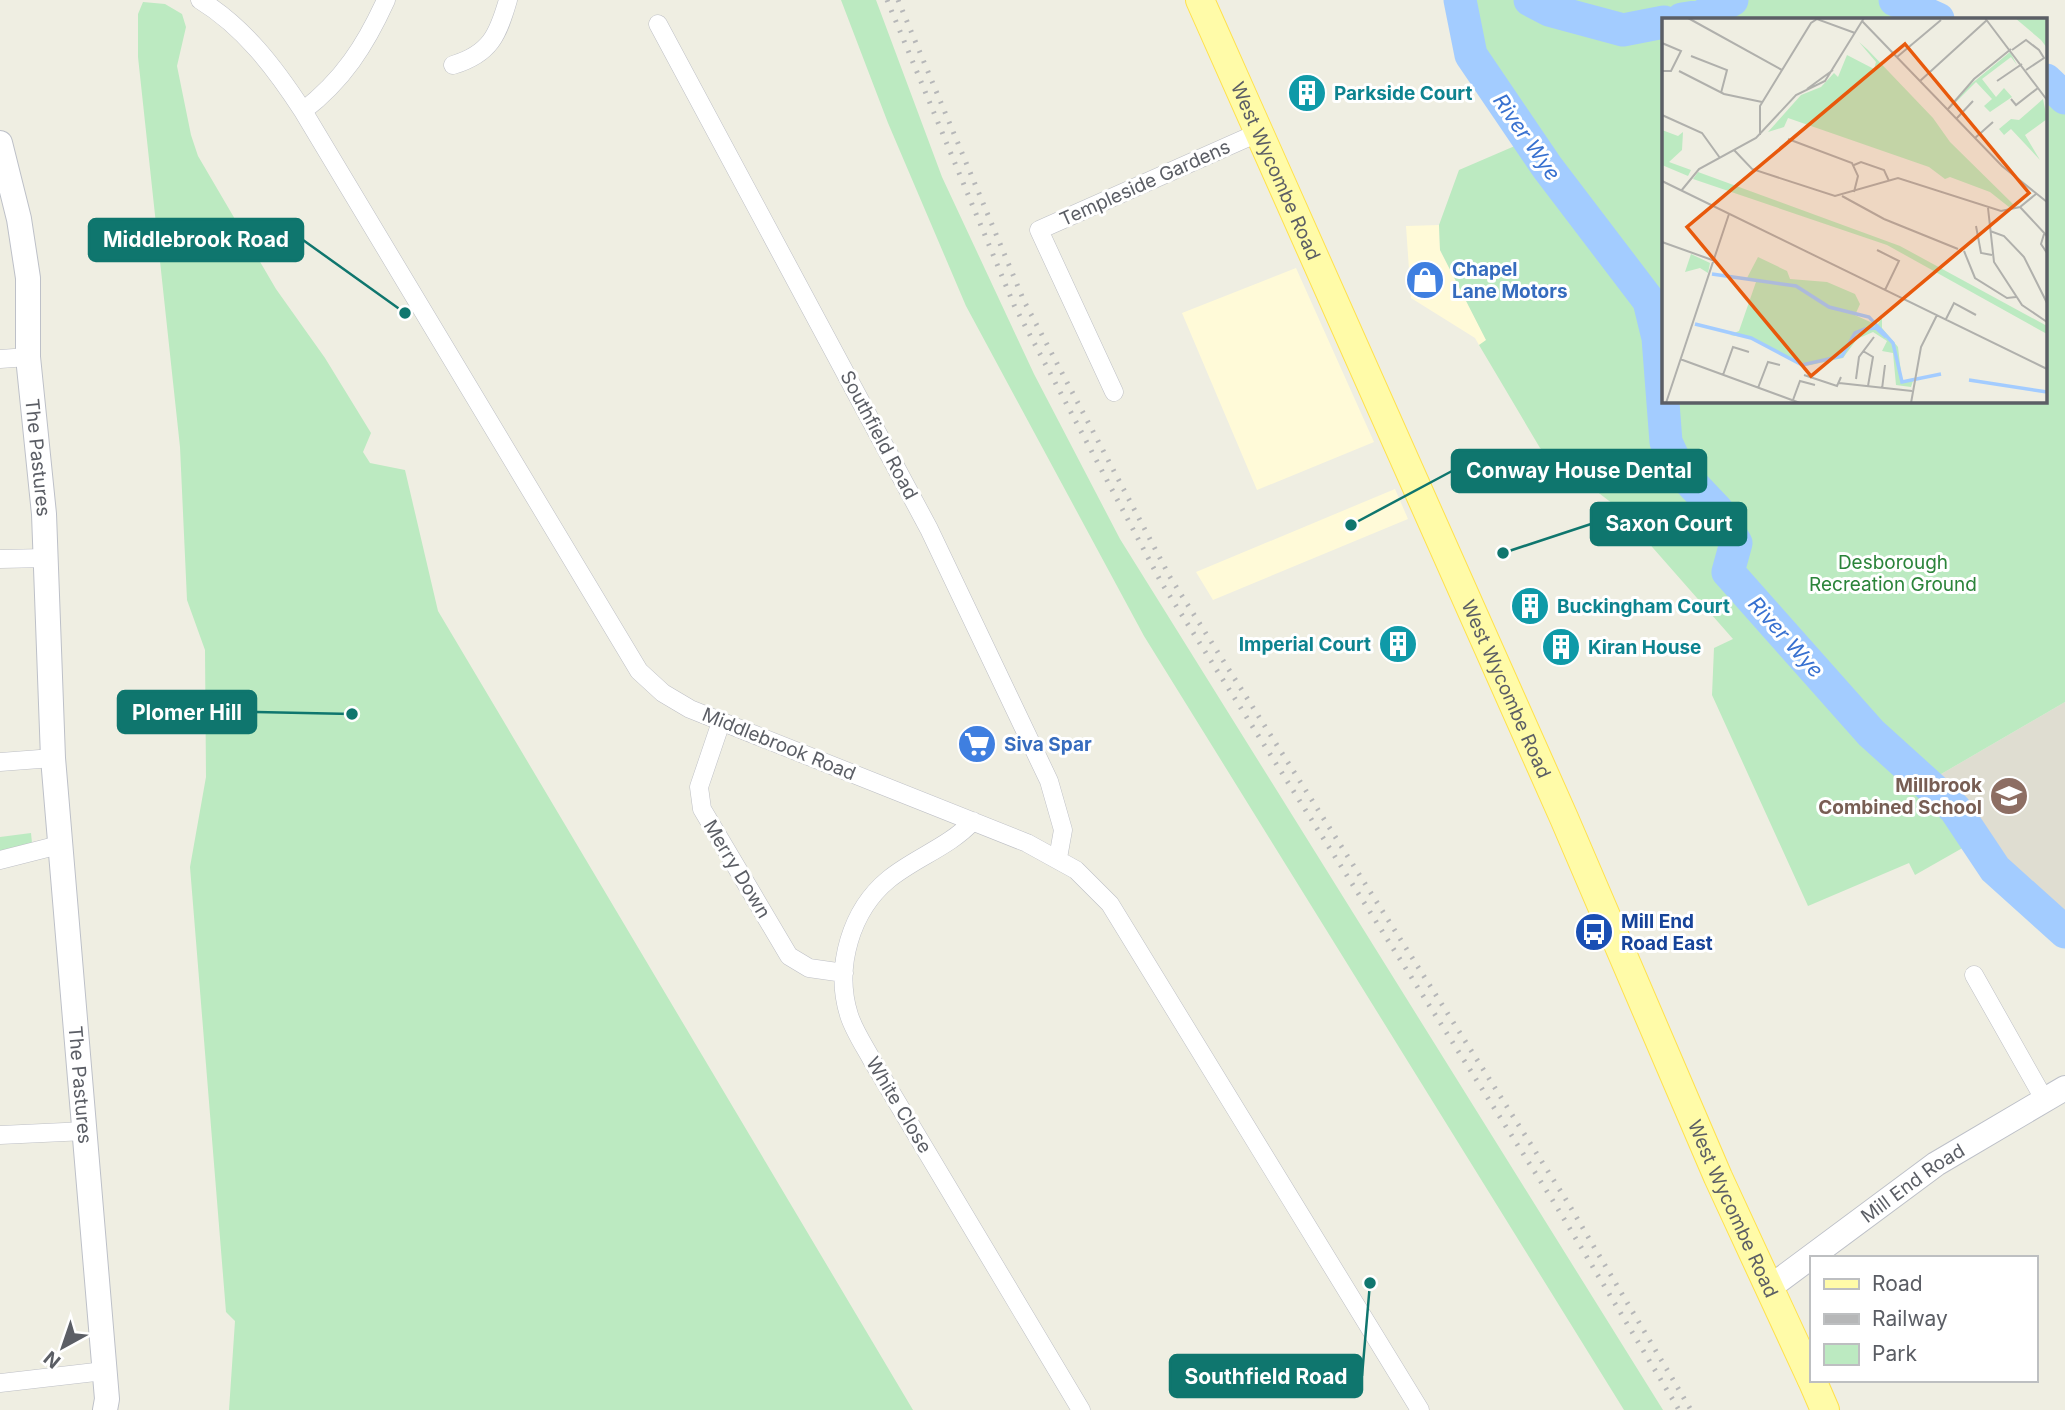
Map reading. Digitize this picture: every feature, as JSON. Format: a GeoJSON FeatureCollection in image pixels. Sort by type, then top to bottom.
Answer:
{"type":"FeatureCollection","features":[{"type":"Feature","properties":{"kind":"main road","name":"West Wycombe Road"},"geometry":{"type":"LineString","coordinates":[[1200,0],[1769,1288],[1810,1375]]}},
{"type":"Feature","properties":{"kind":"main road","name":"West Wycombe Road"},"geometry":{"type":"LineString","coordinates":[[1813,1382],[1825,1410]]}},
{"type":"Feature","properties":{"kind":"street"},"geometry":{"type":"LineString","coordinates":[[303,111],[351,65],[365,45],[386,0]]}},
{"type":"Feature","properties":{"kind":"street"},"geometry":{"type":"LineString","coordinates":[[453,65],[478,56],[489,46],[508,0]]}},
{"type":"Feature","properties":{"kind":"street","name":"Middlebrook Road"},"geometry":{"type":"LineString","coordinates":[[208,2],[241,31],[275,69],[303,111],[622,647],[639,671],[663,694],[721,722],[973,821]]}},
{"type":"Feature","properties":{"kind":"street","name":"Southfield Road"},"geometry":{"type":"LineString","coordinates":[[658,24],[929,529],[1049,781],[1063,830],[1058,858]]}},
{"type":"Feature","properties":{"kind":"street","name":"Templeside Gardens"},"geometry":{"type":"LineString","coordinates":[[1114,392],[1039,230],[1260,132]]}},
{"type":"Feature","properties":{"kind":"street","name":"The Pastures"},"geometry":{"type":"LineString","coordinates":[[1,154],[24,248],[29,306],[28,356],[46,558],[53,758],[86,1131],[106,1410]]}},
{"type":"Feature","properties":{"kind":"street"},"geometry":{"type":"LineString","coordinates":[[0,359],[28,356]]}},
{"type":"Feature","properties":{"kind":"street"},"geometry":{"type":"LineString","coordinates":[[0,559],[46,558]]}},
{"type":"Feature","properties":{"kind":"street","name":"Merry Down"},"geometry":{"type":"LineString","coordinates":[[721,722],[699,787],[702,809],[789,956],[809,968],[844,973]]}},
{"type":"Feature","properties":{"kind":"street"},"geometry":{"type":"LineString","coordinates":[[0,762],[53,758]]}},
{"type":"Feature","properties":{"kind":"street"},"geometry":{"type":"LineString","coordinates":[[973,821],[1058,858],[1095,886],[1110,904],[1420,1410]]}},
{"type":"Feature","properties":{"kind":"street","name":"White Close"},"geometry":{"type":"LineString","coordinates":[[973,821],[953,840],[891,877],[876,892],[853,930],[844,973],[849,1015],[1082,1410]]}},
{"type":"Feature","properties":{"kind":"street"},"geometry":{"type":"LineString","coordinates":[[0,860],[62,844]]}},
{"type":"Feature","properties":{"kind":"street"},"geometry":{"type":"LineString","coordinates":[[1974,975],[2059,1092]]}},
{"type":"Feature","properties":{"kind":"street","name":"Mill End Road"},"geometry":{"type":"LineString","coordinates":[[1812,1256],[1936,1164],[2059,1092]]}},
{"type":"Feature","properties":{"kind":"street"},"geometry":{"type":"LineString","coordinates":[[0,1135],[86,1131]]}},
{"type":"Feature","properties":{"kind":"street","name":"Mill End Road"},"geometry":{"type":"LineString","coordinates":[[1769,1288],[1810,1258]]}},
{"type":"Feature","properties":{"kind":"street"},"geometry":{"type":"LineString","coordinates":[[0,1382],[104,1371]]}},
{"type":"Feature","properties":{"kind":"shaded area"},"geometry":{"type":"Polygon","coordinates":[[[1439,225],[1440,250],[1487,341],[1479,345],[1475,338],[1411,298],[1406,226],[1439,225]]]}},
{"type":"Feature","properties":{"kind":"shaded area"},"geometry":{"type":"Polygon","coordinates":[[[1296,268],[1374,442],[1257,490],[1182,313],[1296,268]]]}},
{"type":"Feature","properties":{"kind":"shaded area"},"geometry":{"type":"Polygon","coordinates":[[[1395,489],[1408,519],[1213,600],[1196,572],[1395,489]]]}},
{"type":"Feature","properties":{"kind":"shaded area","name":"Millbrook Combined School"},"geometry":{"type":"Polygon","coordinates":[[[2065,702],[2065,922],[2013,877],[1970,815],[1936,777],[2065,702]]]}},
{"type":"Feature","properties":{"kind":"green space"},"geometry":{"type":"Polygon","coordinates":[[[841,0],[876,0],[942,177],[1034,374],[1120,539],[1663,1410],[1624,1410],[1144,636],[966,306],[888,123],[841,0]]]}},
{"type":"Feature","properties":{"kind":"green space","name":"Desborough Recreation Ground"},"geometry":{"type":"Polygon","coordinates":[[[1466,0],[1902,0],[1941,18],[1662,18],[1662,402],[2048,402],[2048,75],[2065,94],[2065,702],[1936,777],[1924,791],[1966,846],[1915,875],[1909,863],[1808,906],[1712,695],[1714,648],[1733,639],[1617,507],[1540,448],[1479,345],[1486,340],[1440,250],[1439,225],[1459,170],[1524,142],[1557,192],[1568,187],[1478,58],[1466,0]]]}},
{"type":"Feature","properties":{"kind":"green space"},"geometry":{"type":"Polygon","coordinates":[[[143,2],[165,4],[182,14],[186,27],[177,66],[198,156],[276,289],[325,358],[371,433],[363,452],[370,463],[405,470],[438,611],[913,1410],[229,1410],[235,1321],[226,1312],[190,867],[206,777],[205,650],[187,600],[180,447],[138,57],[138,14],[143,2]]]}},
{"type":"Feature","properties":{"kind":"green space"},"geometry":{"type":"Polygon","coordinates":[[[31,833],[32,843],[0,852],[0,837],[31,833]]]}},
{"type":"Feature","properties":{"kind":"waterway","name":"River Wye"},"geometry":{"type":"LineString","coordinates":[[1460,0],[1471,55],[1547,167],[1649,301],[1658,338],[1662,390]]}},
{"type":"Feature","properties":{"kind":"waterway"},"geometry":{"type":"LineString","coordinates":[[1530,0],[1549,10],[1623,30],[1662,22]]}},
{"type":"Feature","properties":{"kind":"waterway"},"geometry":{"type":"LineString","coordinates":[[1689,18],[1702,16],[1732,0]]}},
{"type":"Feature","properties":{"kind":"waterway"},"geometry":{"type":"LineString","coordinates":[[1895,0],[1936,18]]}},
{"type":"Feature","properties":{"kind":"waterway"},"geometry":{"type":"LineString","coordinates":[[2048,82],[2065,98]]}},
{"type":"Feature","properties":{"kind":"waterway","name":"River Wye"},"geometry":{"type":"LineString","coordinates":[[1663,402],[1666,442],[1679,470],[1717,510],[1736,543],[1728,572],[1871,733],[1955,809],[1995,869],[2065,932]]}},
{"type":"Feature","properties":{"kind":"railway"},"geometry":{"type":"LineString","coordinates":[[887,0],[1014,305],[1161,582],[1555,1204],[1679,1410]]}},
{"type":"Feature","properties":{"kind":"railway"},"geometry":{"type":"LineString","coordinates":[[898,0],[1024,301],[1170,577],[1565,1198],[1691,1410]]}},
{"type":"Feature","properties":{"kind":"place","name":"Parkside Court"},"geometry":{"type":"Point","coordinates":[1307,93]}},
{"type":"Feature","properties":{"kind":"place","name":"Chapel Lane Motors"},"geometry":{"type":"Point","coordinates":[1425,280]}},
{"type":"Feature","properties":{"kind":"place","name":"Middlebrook Road"},"geometry":{"type":"Point","coordinates":[405,313]}},
{"type":"Feature","properties":{"kind":"place","name":"Conway House Dental"},"geometry":{"type":"Point","coordinates":[1351,525]}},
{"type":"Feature","properties":{"kind":"place","name":"Saxon Court"},"geometry":{"type":"Point","coordinates":[1503,553]}},
{"type":"Feature","properties":{"kind":"place","name":"Buckingham Court"},"geometry":{"type":"Point","coordinates":[1530,606]}},
{"type":"Feature","properties":{"kind":"place","name":"Imperial Court"},"geometry":{"type":"Point","coordinates":[1398,644]}},
{"type":"Feature","properties":{"kind":"place","name":"Kiran House"},"geometry":{"type":"Point","coordinates":[1561,647]}},
{"type":"Feature","properties":{"kind":"place","name":"Plomer Hill"},"geometry":{"type":"Point","coordinates":[352,714]}},
{"type":"Feature","properties":{"kind":"place","name":"Siva Spar"},"geometry":{"type":"Point","coordinates":[977,744]}},
{"type":"Feature","properties":{"kind":"place","name":"Millbrook Combined School"},"geometry":{"type":"Point","coordinates":[2009,796]}},
{"type":"Feature","properties":{"kind":"place","name":"Mill End Road East"},"geometry":{"type":"Point","coordinates":[1594,932]}},
{"type":"Feature","properties":{"kind":"place","name":"Southfield Road"},"geometry":{"type":"Point","coordinates":[1370,1283]}}]}
